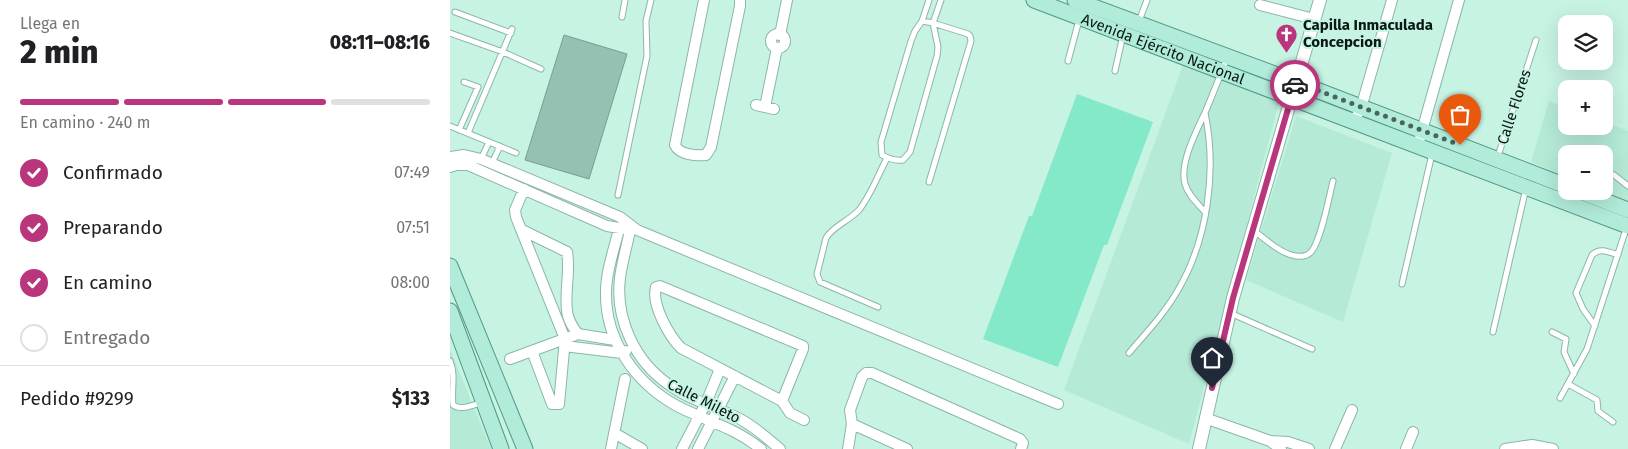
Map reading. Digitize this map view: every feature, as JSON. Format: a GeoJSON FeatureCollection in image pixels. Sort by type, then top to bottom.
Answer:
{"type":"FeatureCollection","features":[{"type":"Feature","properties":{"kind":"main road","name":"Avenida Ejército Nacional"},"geometry":{"type":"LineString","coordinates":[[1034,0],[1080,7],[1131,29],[1494,166],[1628,226]]}},
{"type":"Feature","properties":{"kind":"main road","name":"Avenida Ejército Nacional"},"geometry":{"type":"LineString","coordinates":[[1420,138],[1433,151],[1494,166]]}},
{"type":"Feature","properties":{"kind":"main road","name":"Avenida Ejército Nacional"},"geometry":{"type":"LineString","coordinates":[[1528,180],[1558,185]]}},
{"type":"Feature","properties":{"kind":"main road"},"geometry":{"type":"LineString","coordinates":[[1602,200],[1628,210]]}},
{"type":"Feature","properties":{"kind":"main road"},"geometry":{"type":"LineString","coordinates":[[450,266],[526,449]]}},
{"type":"Feature","properties":{"kind":"main road"},"geometry":{"type":"LineString","coordinates":[[450,311],[501,449]]}},
{"type":"Feature","properties":{"kind":"street"},"geometry":{"type":"LineString","coordinates":[[704,0],[676,140],[676,149],[681,152],[706,155],[711,147],[740,0]]}},
{"type":"Feature","properties":{"kind":"street"},"geometry":{"type":"LineString","coordinates":[[765,107],[777,48],[773,45],[772,40],[775,36],[780,35],[787,0]]}},
{"type":"Feature","properties":{"kind":"street"},"geometry":{"type":"LineString","coordinates":[[1199,449],[1229,313],[1320,0]]}},
{"type":"Feature","properties":{"kind":"street"},"geometry":{"type":"LineString","coordinates":[[1357,114],[1392,0]]}},
{"type":"Feature","properties":{"kind":"street"},"geometry":{"type":"LineString","coordinates":[[1420,138],[1459,0]]}},
{"type":"Feature","properties":{"kind":"street"},"geometry":{"type":"LineString","coordinates":[[1260,5],[1314,19]]}},
{"type":"Feature","properties":{"kind":"street"},"geometry":{"type":"LineString","coordinates":[[450,157],[464,155],[492,163],[620,217],[633,230]]}},
{"type":"Feature","properties":{"kind":"street"},"geometry":{"type":"LineString","coordinates":[[450,167],[468,165],[607,226],[633,230],[1058,404]]}},
{"type":"Feature","properties":{"kind":"street"},"geometry":{"type":"LineString","coordinates":[[524,190],[515,210],[565,342],[559,404],[552,404],[532,351]]}},
{"type":"Feature","properties":{"kind":"street","name":"Calle Mileto"},"geometry":{"type":"LineString","coordinates":[[619,229],[608,270],[606,292],[610,322],[615,340],[628,364],[641,380],[677,406],[743,435],[761,449]]}},
{"type":"Feature","properties":{"kind":"street"},"geometry":{"type":"LineString","coordinates":[[522,230],[567,252],[569,260],[568,316],[578,334]]}},
{"type":"Feature","properties":{"kind":"street","name":"Calle Mileto"},"geometry":{"type":"LineString","coordinates":[[633,230],[620,279],[620,301],[623,318],[634,348],[647,367],[668,385],[718,408],[755,428],[780,449]]}},
{"type":"Feature","properties":{"kind":"street"},"geometry":{"type":"LineString","coordinates":[[782,401],[797,367],[803,346],[660,286],[656,286],[655,293],[660,312],[666,329],[674,342],[681,348],[782,401],[790,413],[804,420]]}},
{"type":"Feature","properties":{"kind":"street"},"geometry":{"type":"LineString","coordinates":[[510,359],[565,342],[578,334],[615,340]]}},
{"type":"Feature","properties":{"kind":"street"},"geometry":{"type":"LineString","coordinates":[[565,342],[622,353],[634,348]]}},
{"type":"Feature","properties":{"kind":"street"},"geometry":{"type":"LineString","coordinates":[[682,449],[706,403],[720,369]]}},
{"type":"Feature","properties":{"kind":"street"},"geometry":{"type":"LineString","coordinates":[[848,449],[852,424],[850,410],[862,377],[866,373],[872,373],[1020,439],[1023,443],[1021,449]]}},
{"type":"Feature","properties":{"kind":"street"},"geometry":{"type":"LineString","coordinates":[[698,449],[735,376]]}},
{"type":"Feature","properties":{"kind":"street"},"geometry":{"type":"LineString","coordinates":[[611,449],[616,434],[625,379]]}},
{"type":"Feature","properties":{"kind":"street"},"geometry":{"type":"LineString","coordinates":[[1335,449],[1352,410]]}},
{"type":"Feature","properties":{"kind":"street"},"geometry":{"type":"LineString","coordinates":[[1205,418],[1270,441],[1288,442],[1309,449]]}},
{"type":"Feature","properties":{"kind":"street"},"geometry":{"type":"LineString","coordinates":[[852,424],[907,449]]}},
{"type":"Feature","properties":{"kind":"street"},"geometry":{"type":"LineString","coordinates":[[1406,449],[1413,432]]}},
{"type":"Feature","properties":{"kind":"street"},"geometry":{"type":"LineString","coordinates":[[616,434],[642,449]]}},
{"type":"Feature","properties":{"kind":"street"},"geometry":{"type":"LineString","coordinates":[[1270,441],[1281,449]]}},
{"type":"Feature","properties":{"kind":"street"},"geometry":{"type":"LineString","coordinates":[[1505,449],[1520,446],[1553,449]]}},
{"type":"Feature","properties":{"kind":"lane"},"geometry":{"type":"LineString","coordinates":[[622,17],[625,0]]}},
{"type":"Feature","properties":{"kind":"lane"},"geometry":{"type":"LineString","coordinates":[[618,195],[647,56],[646,21],[651,0]]}},
{"type":"Feature","properties":{"kind":"lane"},"geometry":{"type":"LineString","coordinates":[[929,0],[922,21],[914,31],[882,134],[882,155],[887,158],[903,160],[910,152],[937,56],[938,47],[933,23],[941,0]]}},
{"type":"Feature","properties":{"kind":"lane"},"geometry":{"type":"LineString","coordinates":[[1115,71],[1131,29],[1147,0]]}},
{"type":"Feature","properties":{"kind":"lane"},"geometry":{"type":"LineString","coordinates":[[1068,61],[1080,7]]}},
{"type":"Feature","properties":{"kind":"lane"},"geometry":{"type":"LineString","coordinates":[[456,12],[511,31],[468,133]]}},
{"type":"Feature","properties":{"kind":"lane"},"geometry":{"type":"LineString","coordinates":[[922,21],[968,34],[971,41],[929,182]]}},
{"type":"Feature","properties":{"kind":"lane"},"geometry":{"type":"LineString","coordinates":[[450,32],[541,68]]}},
{"type":"Feature","properties":{"kind":"lane","name":"Calle Flores"},"geometry":{"type":"LineString","coordinates":[[1494,166],[1536,40]]}},
{"type":"Feature","properties":{"kind":"lane"},"geometry":{"type":"LineString","coordinates":[[1205,212],[1187,189],[1184,168],[1194,135],[1225,64]]}},
{"type":"Feature","properties":{"kind":"lane"},"geometry":{"type":"LineString","coordinates":[[464,82],[486,90]]}},
{"type":"Feature","properties":{"kind":"lane"},"geometry":{"type":"LineString","coordinates":[[460,130],[478,87]]}},
{"type":"Feature","properties":{"kind":"lane"},"geometry":{"type":"LineString","coordinates":[[1129,353],[1178,291],[1193,258],[1205,212],[1209,137],[1205,113]]}},
{"type":"Feature","properties":{"kind":"lane"},"geometry":{"type":"LineString","coordinates":[[450,126],[516,153]]}},
{"type":"Feature","properties":{"kind":"lane"},"geometry":{"type":"LineString","coordinates":[[481,159],[489,142]]}},
{"type":"Feature","properties":{"kind":"lane"},"geometry":{"type":"LineString","coordinates":[[492,163],[500,146]]}},
{"type":"Feature","properties":{"kind":"lane"},"geometry":{"type":"LineString","coordinates":[[1402,284],[1433,151]]}},
{"type":"Feature","properties":{"kind":"lane"},"geometry":{"type":"LineString","coordinates":[[878,307],[820,282],[817,274],[829,233],[847,222],[858,211],[887,158]]}},
{"type":"Feature","properties":{"kind":"lane"},"geometry":{"type":"LineString","coordinates":[[1614,175],[1628,186]]}},
{"type":"Feature","properties":{"kind":"lane"},"geometry":{"type":"LineString","coordinates":[[1493,332],[1528,180]]}},
{"type":"Feature","properties":{"kind":"lane"},"geometry":{"type":"LineString","coordinates":[[1253,229],[1285,252],[1296,256],[1305,256],[1312,251],[1317,239],[1333,181]]}},
{"type":"Feature","properties":{"kind":"lane"},"geometry":{"type":"LineString","coordinates":[[1560,398],[1587,349],[1628,226]]}},
{"type":"Feature","properties":{"kind":"lane"},"geometry":{"type":"LineString","coordinates":[[1595,326],[1583,310],[1576,293],[1592,254],[1603,250],[1618,255]]}},
{"type":"Feature","properties":{"kind":"lane"},"geometry":{"type":"LineString","coordinates":[[1229,313],[1312,349]]}},
{"type":"Feature","properties":{"kind":"lane"},"geometry":{"type":"LineString","coordinates":[[1552,332],[1566,339],[1564,352],[1574,374]]}},
{"type":"Feature","properties":{"kind":"lane"},"geometry":{"type":"LineString","coordinates":[[450,361],[453,375],[452,392],[456,407],[462,408],[484,402]]}},
{"type":"Feature","properties":{"kind":"lane"},"geometry":{"type":"LineString","coordinates":[[1568,384],[1596,400],[1598,411],[1613,422]]}},
{"type":"Feature","properties":{"kind":"shaded area"},"geometry":{"type":"Polygon","coordinates":[[[1183,65],[1279,102],[1189,444],[1064,390],[1183,65]]]}},
{"type":"Feature","properties":{"kind":"shaded area"},"geometry":{"type":"Polygon","coordinates":[[[1549,101],[1558,105],[1558,135],[1613,135],[1613,125],[1628,131],[1628,202],[1613,196],[1613,145],[1558,145],[1558,174],[1531,162],[1549,101]]]}},
{"type":"Feature","properties":{"kind":"shaded area"},"geometry":{"type":"Polygon","coordinates":[[[1296,116],[1392,153],[1343,322],[1246,280],[1296,116]]]}},
{"type":"Feature","properties":{"kind":"shaded area"},"geometry":{"type":"Polygon","coordinates":[[[450,349],[491,449],[450,449],[450,349]]]}},
{"type":"Feature","properties":{"kind":"green space"},"geometry":{"type":"Polygon","coordinates":[[[1077,94],[1153,122],[1107,245],[1104,245],[1058,367],[983,339],[1029,216],[1032,216],[1077,94]]]}},
{"type":"Feature","properties":{"kind":"building"},"geometry":{"type":"Polygon","coordinates":[[[564,35],[627,54],[589,179],[525,160],[564,35]]]}},
{"type":"Feature","properties":{"kind":"way so far"},"geometry":{"type":"LineString","coordinates":[[1295,85],[1296,82],[1460,145]]}},
{"type":"Feature","properties":{"kind":"place","name":"Capilla Inmaculada Concepcion"},"geometry":{"type":"Point","coordinates":[1287,53]}},
{"type":"Feature","properties":{"kind":"route"},"geometry":{"type":"LineString","coordinates":[[1212,388],[1233,298],[1295,85]]}}]}
